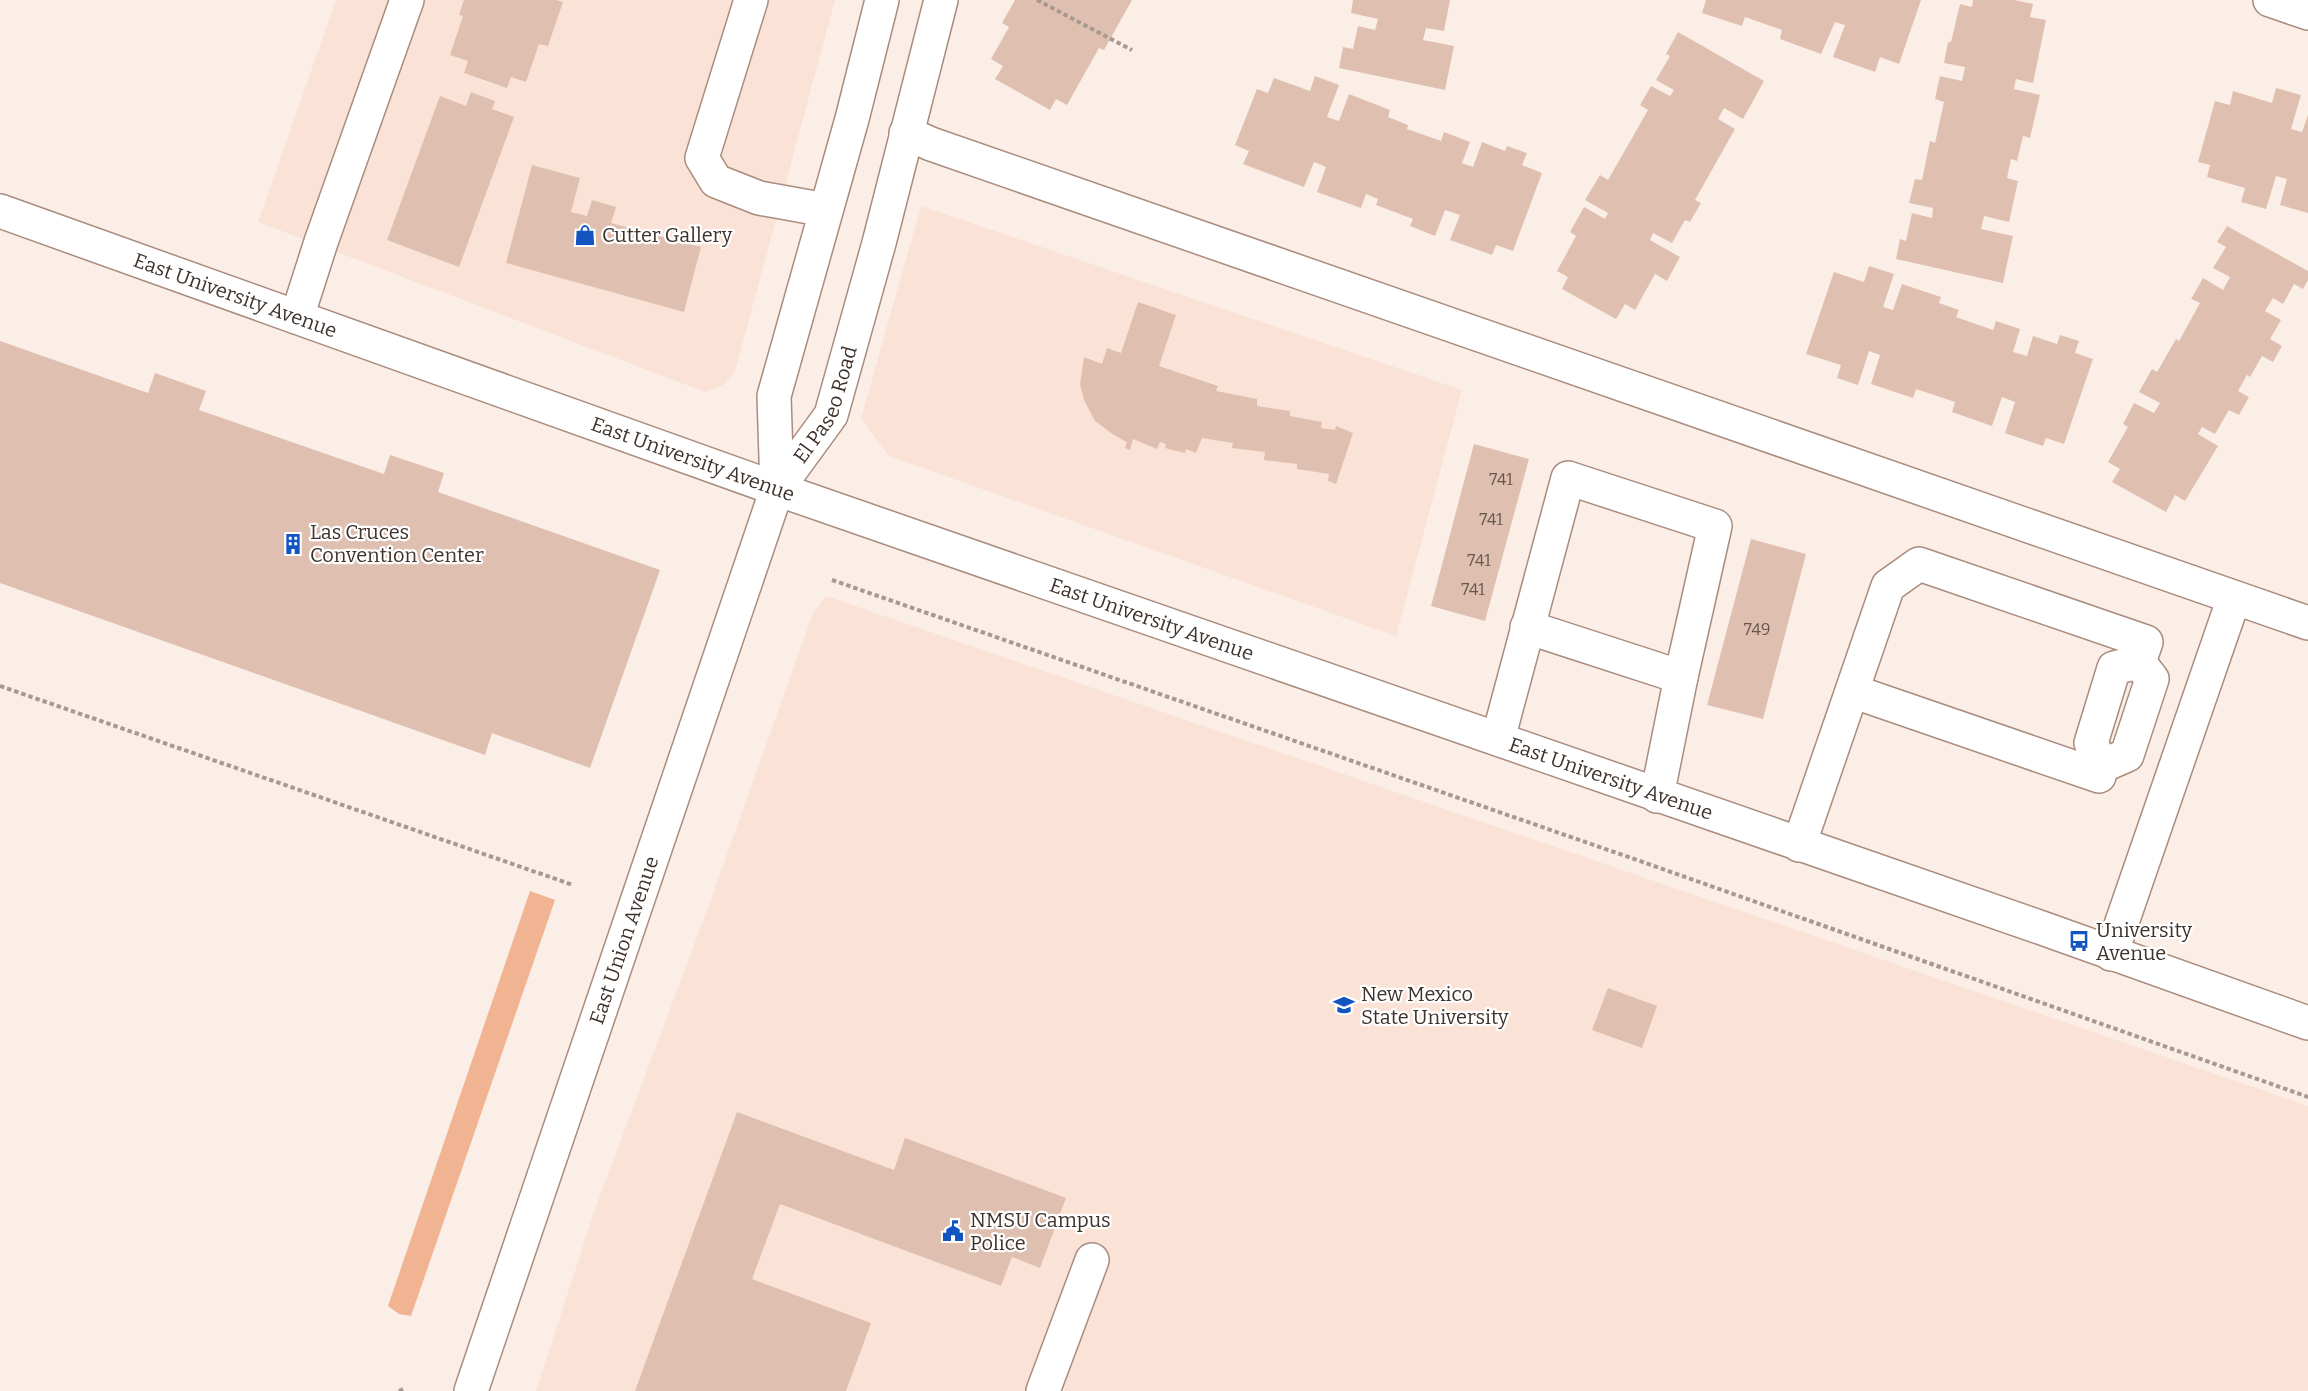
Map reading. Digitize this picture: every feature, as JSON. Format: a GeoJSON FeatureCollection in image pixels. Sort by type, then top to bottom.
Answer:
{"type":"FeatureCollection","features":[{"type":"Feature","properties":{"kind":"main road"},"geometry":{"type":"LineString","coordinates":[[297,317],[407,0]]}},
{"type":"Feature","properties":{"kind":"main road"},"geometry":{"type":"LineString","coordinates":[[751,0],[702,159],[716,181],[759,198],[825,210]]}},
{"type":"Feature","properties":{"kind":"main road","name":"El Paseo Road"},"geometry":{"type":"LineString","coordinates":[[777,489],[774,396],[852,118],[882,0]]}},
{"type":"Feature","properties":{"kind":"main road","name":"El Paseo Road"},"geometry":{"type":"LineString","coordinates":[[777,489],[831,415],[879,243],[941,0]]}},
{"type":"Feature","properties":{"kind":"main road"},"geometry":{"type":"LineString","coordinates":[[2270,0],[2308,13]]}},
{"type":"Feature","properties":{"kind":"main road"},"geometry":{"type":"LineString","coordinates":[[906,133],[931,144],[2308,624]]}},
{"type":"Feature","properties":{"kind":"main road","name":"East University Avenue"},"geometry":{"type":"LineString","coordinates":[[0,211],[777,489],[2308,1023]]}},
{"type":"Feature","properties":{"kind":"main road"},"geometry":{"type":"LineString","coordinates":[[1498,739],[1568,478],[1716,526],[1681,677],[1657,796]]}},
{"type":"Feature","properties":{"kind":"main road","name":"East Union Avenue"},"geometry":{"type":"LineString","coordinates":[[471,1391],[777,489]]}},
{"type":"Feature","properties":{"kind":"main road"},"geometry":{"type":"LineString","coordinates":[[1799,845],[1888,586],[1919,564],[2146,642],[2139,662],[2114,668],[2091,743],[2102,766],[2098,777],[1852,691]]}},
{"type":"Feature","properties":{"kind":"main road"},"geometry":{"type":"LineString","coordinates":[[2111,954],[2234,598]]}},
{"type":"Feature","properties":{"kind":"main road"},"geometry":{"type":"LineString","coordinates":[[1527,627],[1681,677]]}},
{"type":"Feature","properties":{"kind":"main road"},"geometry":{"type":"LineString","coordinates":[[1043,1391],[1092,1260]]}},
{"type":"Feature","properties":{"kind":"path"},"geometry":{"type":"LineString","coordinates":[[1037,0],[1132,50]]}},
{"type":"Feature","properties":{"kind":"path"},"geometry":{"type":"LineString","coordinates":[[832,580],[1660,868],[2308,1097]]}},
{"type":"Feature","properties":{"kind":"path"},"geometry":{"type":"LineString","coordinates":[[0,686],[573,885]]}},
{"type":"Feature","properties":{"kind":"shaded area"},"geometry":{"type":"Polygon","coordinates":[[[336,0],[835,0],[735,372],[723,385],[705,392],[258,222],[336,0]]]}},
{"type":"Feature","properties":{"kind":"shaded area"},"geometry":{"type":"Polygon","coordinates":[[[921,206],[1462,390],[1396,636],[889,456],[861,419],[921,206]]]}},
{"type":"Feature","properties":{"kind":"shaded area","name":"New Mexico State University"},"geometry":{"type":"Polygon","coordinates":[[[826,596],[2308,1106],[2308,1391],[536,1391],[595,1209],[709,905],[813,613],[826,596]]]}},
{"type":"Feature","properties":{"kind":"shaded area"},"geometry":{"type":"Polygon","coordinates":[[[530,891],[555,900],[411,1316],[399,1314],[388,1306],[530,891]]]}},
{"type":"Feature","properties":{"kind":"building"},"geometry":{"type":"Polygon","coordinates":[[[464,0],[556,0],[563,2],[548,46],[539,44],[526,82],[511,77],[507,88],[464,73],[468,61],[450,55],[463,16],[459,15],[464,0]]]}},
{"type":"Feature","properties":{"kind":"building"},"geometry":{"type":"Polygon","coordinates":[[[1015,0],[1132,0],[1104,50],[1099,48],[1067,105],[1056,99],[1050,110],[995,79],[1003,66],[991,59],[1009,27],[1002,23],[1015,0]]]}},
{"type":"Feature","properties":{"kind":"building"},"geometry":{"type":"Polygon","coordinates":[[[1353,0],[1450,0],[1444,31],[1426,28],[1423,40],[1454,46],[1445,90],[1339,68],[1343,47],[1353,49],[1358,26],[1375,30],[1378,19],[1351,13],[1353,0]]]}},
{"type":"Feature","properties":{"kind":"building"},"geometry":{"type":"Polygon","coordinates":[[[1706,0],[1921,0],[1899,64],[1880,57],[1875,72],[1833,57],[1845,25],[1835,22],[1821,54],[1780,39],[1782,30],[1745,17],[1742,26],[1702,13],[1706,0]]]}},
{"type":"Feature","properties":{"kind":"building"},"geometry":{"type":"Polygon","coordinates":[[[1973,0],[2014,0],[2033,4],[2030,17],[2046,20],[2033,83],[2016,79],[2014,89],[2040,95],[2030,138],[2023,136],[2017,161],[2011,159],[2007,178],[2018,181],[2009,222],[1984,216],[1981,229],[2013,236],[2003,283],[1896,259],[1900,239],[1906,241],[1912,213],[1932,218],[1933,208],[1909,203],[1915,179],[1922,180],[1930,141],[1935,143],[1944,102],[1935,99],[1940,76],[1962,81],[1965,67],[1944,63],[1960,4],[1972,7],[1973,0]]]}},
{"type":"Feature","properties":{"kind":"building"},"geometry":{"type":"Polygon","coordinates":[[[1678,32],[1764,81],[1743,119],[1724,108],[1718,119],[1735,129],[1695,200],[1701,203],[1690,222],[1685,220],[1672,243],[1653,233],[1650,240],[1680,257],[1667,281],[1655,274],[1635,310],[1625,304],[1616,319],[1562,289],[1568,277],[1557,271],[1576,236],[1570,232],[1584,207],[1605,219],[1608,213],[1585,200],[1600,175],[1608,180],[1648,110],[1640,105],[1651,86],[1670,96],[1674,90],[1656,80],[1670,56],[1666,54],[1678,32]]]}},
{"type":"Feature","properties":{"kind":"building"},"geometry":{"type":"Polygon","coordinates":[[[1315,76],[1339,85],[1327,117],[1339,121],[1349,94],[1390,110],[1388,117],[1408,125],[1407,129],[1441,141],[1444,132],[1470,142],[1462,163],[1473,167],[1482,142],[1505,151],[1507,146],[1527,153],[1522,165],[1542,173],[1513,251],[1496,245],[1492,255],[1450,240],[1460,215],[1445,210],[1435,236],[1410,226],[1413,219],[1376,205],[1378,199],[1366,194],[1361,208],[1317,192],[1326,167],[1314,162],[1304,187],[1243,164],[1249,151],[1235,145],[1257,89],[1268,93],[1274,78],[1310,91],[1315,76]]]}},
{"type":"Feature","properties":{"kind":"building"},"geometry":{"type":"Polygon","coordinates":[[[2276,88],[2301,95],[2291,129],[2302,132],[2308,115],[2308,213],[2280,205],[2287,179],[2276,176],[2266,209],[2241,202],[2245,188],[2207,177],[2210,165],[2198,162],[2215,101],[2230,105],[2233,91],[2272,103],[2276,88]]]}},
{"type":"Feature","properties":{"kind":"building"},"geometry":{"type":"Polygon","coordinates":[[[471,92],[495,101],[492,109],[514,117],[459,267],[387,240],[440,96],[466,106],[471,92]]]}},
{"type":"Feature","properties":{"kind":"building","name":"Cutter Gallery"},"geometry":{"type":"Polygon","coordinates":[[[532,165],[580,178],[571,212],[587,216],[592,200],[616,207],[611,223],[701,247],[684,312],[506,263],[532,165]]]}},
{"type":"Feature","properties":{"kind":"building"},"geometry":{"type":"Polygon","coordinates":[[[2227,226],[2308,271],[2308,280],[2303,289],[2294,284],[2283,304],[2273,298],[2265,311],[2281,320],[2270,339],[2282,346],[2273,362],[2262,356],[2250,377],[2247,375],[2238,391],[2249,397],[2239,415],[2229,410],[2215,434],[2202,427],[2198,434],[2218,446],[2185,501],[2175,495],[2166,512],[2112,482],[2120,469],[2108,462],[2128,427],[2123,424],[2134,403],[2154,413],[2160,403],[2139,392],[2152,369],[2157,372],[2176,339],[2179,341],[2200,303],[2191,299],[2203,278],[2223,290],[2230,277],[2213,268],[2226,247],[2217,242],[2227,226]]]}},
{"type":"Feature","properties":{"kind":"building"},"geometry":{"type":"Polygon","coordinates":[[[1869,266],[1894,274],[1883,307],[1893,310],[1902,284],[1941,297],[1939,303],[1959,310],[1956,317],[1993,330],[1996,321],[2020,329],[2013,352],[2027,356],[2033,336],[2057,344],[2060,335],[2079,341],[2075,353],[2093,359],[2064,444],[2046,438],[2043,446],[2005,433],[2015,402],[2002,397],[1992,426],[1952,412],[1955,402],[1916,389],[1913,398],[1871,384],[1880,355],[1869,351],[1858,385],[1837,378],[1841,365],[1806,354],[1834,272],[1864,282],[1869,266]]]}},
{"type":"Feature","properties":{"kind":"building"},"geometry":{"type":"Polygon","coordinates":[[[1138,302],[1176,315],[1159,366],[1218,386],[1216,391],[1257,399],[1257,406],[1290,411],[1290,416],[1322,422],[1321,428],[1335,430],[1336,426],[1353,433],[1336,484],[1328,481],[1329,474],[1297,469],[1297,464],[1264,460],[1265,452],[1232,448],[1233,443],[1202,438],[1196,453],[1186,449],[1185,453],[1165,448],[1166,444],[1160,442],[1157,449],[1133,439],[1130,450],[1125,448],[1127,442],[1095,421],[1084,400],[1080,384],[1084,357],[1102,364],[1107,348],[1121,353],[1138,302]]]}},
{"type":"Feature","properties":{"kind":"building","name":"Las Cruces Convention Center"},"geometry":{"type":"Polygon","coordinates":[[[0,341],[148,393],[155,373],[206,391],[199,410],[384,474],[390,455],[444,473],[438,492],[660,570],[590,768],[492,733],[485,755],[0,583],[0,341]]]}},
{"type":"Feature","properties":{"kind":"building"},"geometry":{"type":"Polygon","coordinates":[[[1474,444],[1529,459],[1485,621],[1431,606],[1474,444]]]}},
{"type":"Feature","properties":{"kind":"building"},"geometry":{"type":"Polygon","coordinates":[[[1751,539],[1806,554],[1763,719],[1707,705],[1751,539]]]}},
{"type":"Feature","properties":{"kind":"building"},"geometry":{"type":"Polygon","coordinates":[[[1608,988],[1657,1006],[1642,1048],[1592,1030],[1608,988]]]}},
{"type":"Feature","properties":{"kind":"building","name":"NMSU Campus Police"},"geometry":{"type":"Polygon","coordinates":[[[737,1112],[894,1170],[905,1138],[1066,1198],[1040,1268],[1012,1257],[1001,1286],[780,1204],[752,1279],[871,1323],[846,1391],[635,1391],[737,1112]]]}},
{"type":"Feature","properties":{"kind":"place","name":"Cutter Gallery"},"geometry":{"type":"Point","coordinates":[585,235]}},
{"type":"Feature","properties":{"kind":"place","name":"Las Cruces Convention Center"},"geometry":{"type":"Point","coordinates":[293,544]}},
{"type":"Feature","properties":{"kind":"place","name":"University Avenue"},"geometry":{"type":"Point","coordinates":[2079,941]}},
{"type":"Feature","properties":{"kind":"place","name":"New Mexico State University"},"geometry":{"type":"Point","coordinates":[1344,1005]}},
{"type":"Feature","properties":{"kind":"place","name":"NMSU Campus Police"},"geometry":{"type":"Point","coordinates":[953,1231]}}]}
